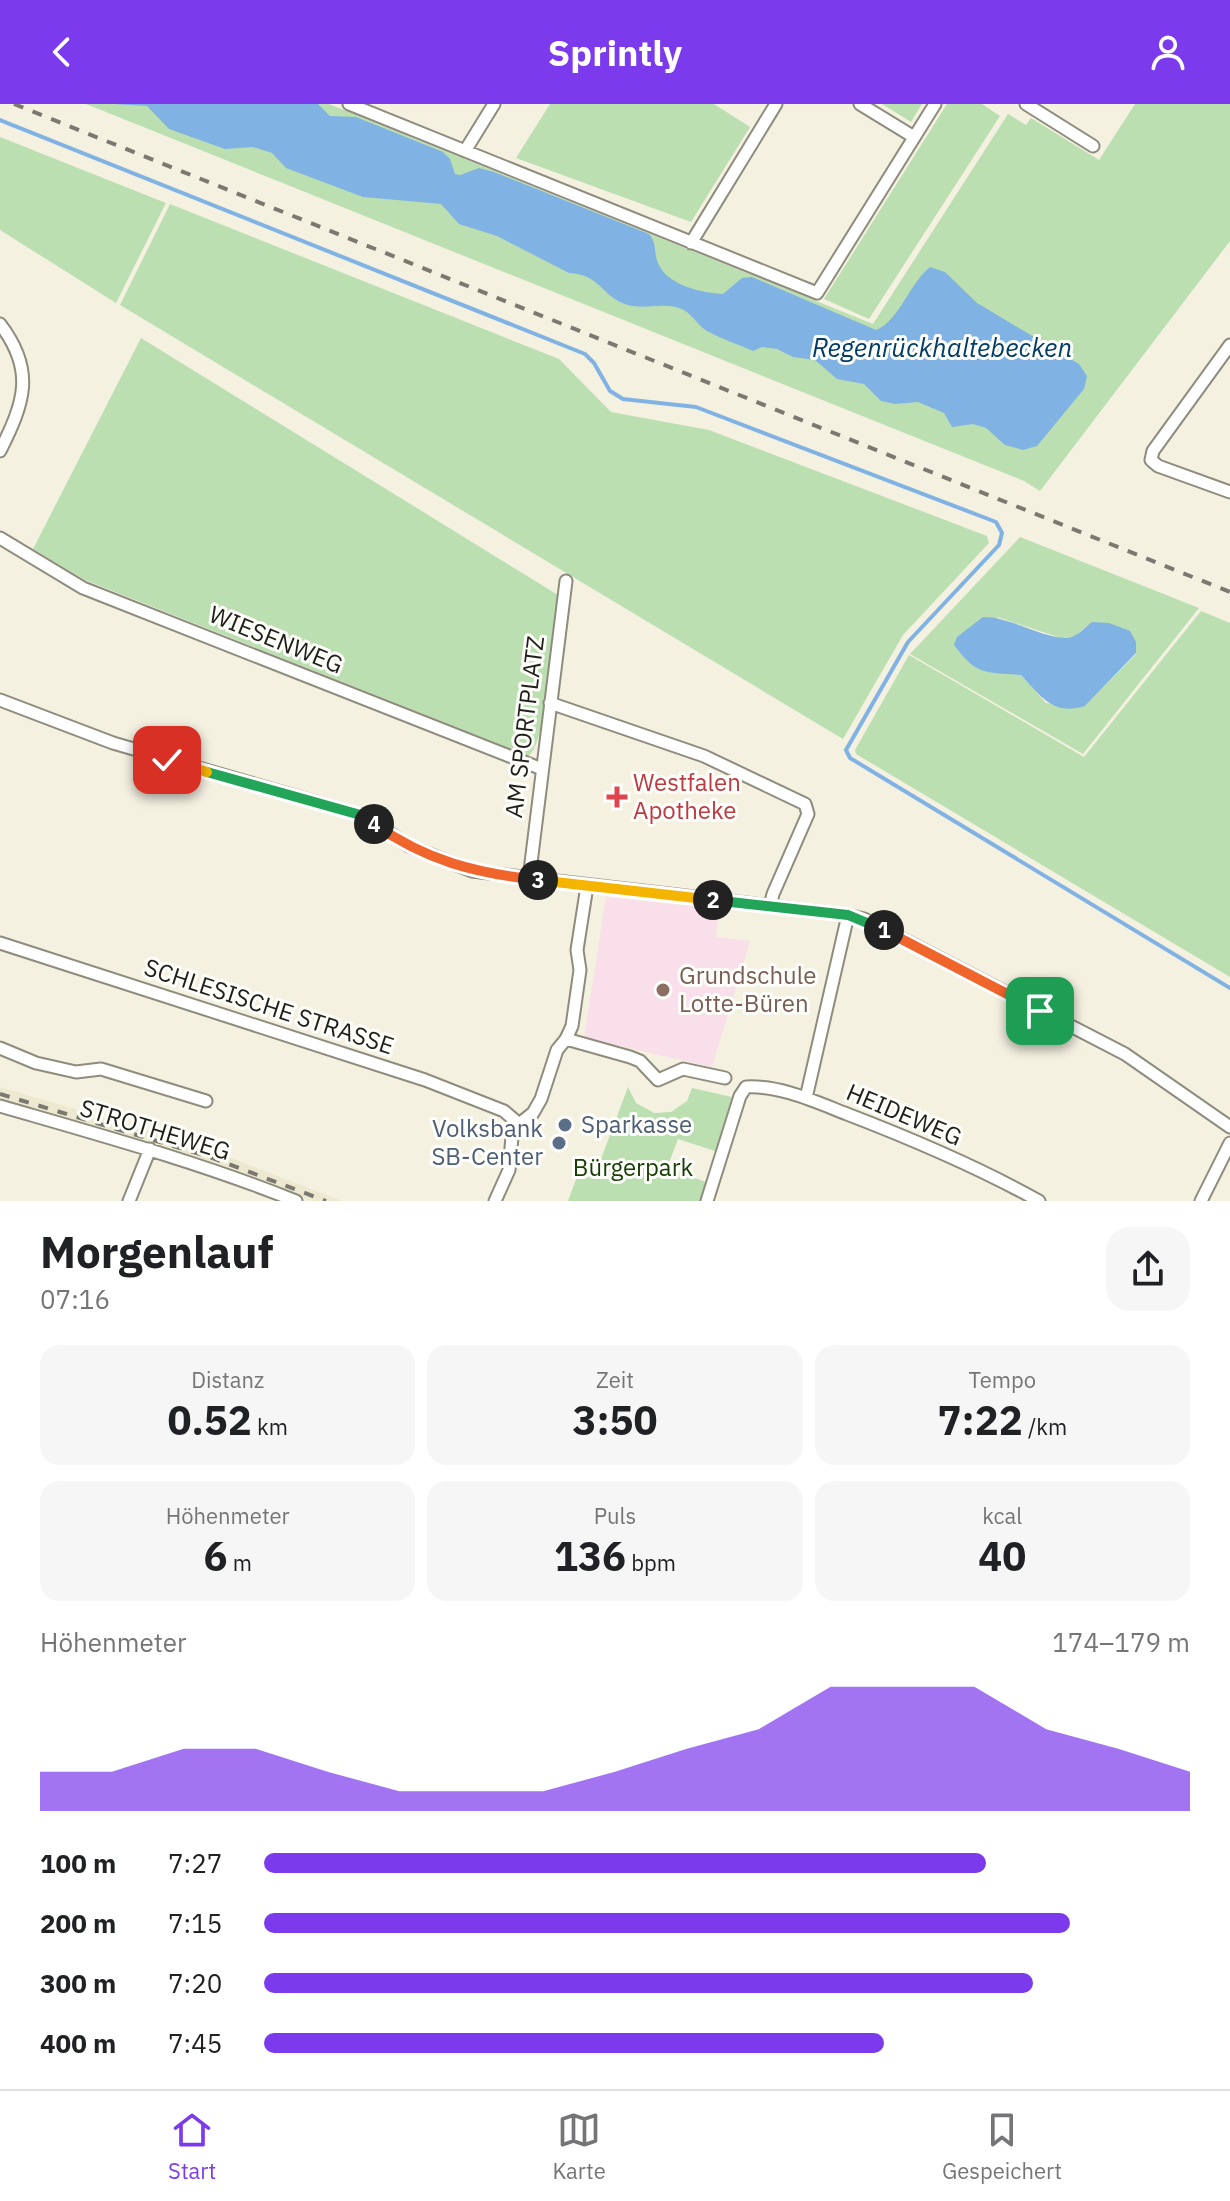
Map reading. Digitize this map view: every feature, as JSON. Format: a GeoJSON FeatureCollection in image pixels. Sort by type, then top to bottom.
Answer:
{"type":"FeatureCollection","features":[{"type":"Feature","properties":{"kind":"street"},"geometry":{"type":"LineString","coordinates":[[349,104],[817,293],[935,104]]}},
{"type":"Feature","properties":{"kind":"street"},"geometry":{"type":"LineString","coordinates":[[465,151],[494,104]]}},
{"type":"Feature","properties":{"kind":"street"},"geometry":{"type":"LineString","coordinates":[[691,243],[776,104]]}},
{"type":"Feature","properties":{"kind":"street"},"geometry":{"type":"LineString","coordinates":[[860,104],[914,137]]}},
{"type":"Feature","properties":{"kind":"street"},"geometry":{"type":"LineString","coordinates":[[1026,104],[1093,146]]}},
{"type":"Feature","properties":{"kind":"street"},"geometry":{"type":"LineString","coordinates":[[0,324],[13,341],[24,377],[22,401],[0,451]]}},
{"type":"Feature","properties":{"kind":"street"},"geometry":{"type":"LineString","coordinates":[[1230,345],[1153,451],[1151,460],[1158,466],[1230,492]]}},
{"type":"Feature","properties":{"kind":"street","name":"WIESENWEG"},"geometry":{"type":"LineString","coordinates":[[0,538],[83,588],[542,769]]}},
{"type":"Feature","properties":{"kind":"street","name":"AM SPORTPLATZ"},"geometry":{"type":"LineString","coordinates":[[529,879],[566,581]]}},
{"type":"Feature","properties":{"kind":"street"},"geometry":{"type":"LineString","coordinates":[[0,700],[113,743],[364,816],[409,846],[472,871],[864,919],[1125,1054],[1230,1127]]}},
{"type":"Feature","properties":{"kind":"street"},"geometry":{"type":"LineString","coordinates":[[550,703],[704,756],[805,804],[808,814],[770,906]]}},
{"type":"Feature","properties":{"kind":"street"},"geometry":{"type":"LineString","coordinates":[[495,1201],[509,1170],[512,1137],[541,1099],[557,1050],[572,1026],[580,970],[577,950],[587,886]]}},
{"type":"Feature","properties":{"kind":"street"},"geometry":{"type":"LineString","coordinates":[[806,1098],[848,915]]}},
{"type":"Feature","properties":{"kind":"street","name":"SCHLESISCHE STRASSE"},"geometry":{"type":"LineString","coordinates":[[0,943],[425,1080],[504,1111],[519,1124]]}},
{"type":"Feature","properties":{"kind":"street"},"geometry":{"type":"LineString","coordinates":[[566,1039],[640,1061],[658,1080],[683,1069],[725,1078]]}},
{"type":"Feature","properties":{"kind":"street"},"geometry":{"type":"LineString","coordinates":[[0,1048],[36,1063],[76,1072],[101,1069],[206,1101]]}},
{"type":"Feature","properties":{"kind":"street","name":"HEIDEWEG"},"geometry":{"type":"LineString","coordinates":[[707,1201],[746,1087],[755,1086],[806,1098],[883,1128],[1011,1185],[1039,1201]]}},
{"type":"Feature","properties":{"kind":"street","name":"STROTHEWEG"},"geometry":{"type":"LineString","coordinates":[[0,1106],[150,1149],[296,1201]]}},
{"type":"Feature","properties":{"kind":"street"},"geometry":{"type":"LineString","coordinates":[[1201,1201],[1230,1143]]}},
{"type":"Feature","properties":{"kind":"street"},"geometry":{"type":"LineString","coordinates":[[129,1201],[150,1149]]}},
{"type":"Feature","properties":{"kind":"shaded area","name":"Grundschule Lotte-Büren"},"geometry":{"type":"Polygon","coordinates":[[[606,897],[718,909],[716,937],[750,941],[712,1067],[584,1038],[606,897]]]}},
{"type":"Feature","properties":{"kind":"shaded area"},"geometry":{"type":"Polygon","coordinates":[[[0,1087],[201,1146],[342,1201],[312,1201],[156,1144],[0,1100],[0,1087]]]}},
{"type":"Feature","properties":{"kind":"green space"},"geometry":{"type":"Polygon","coordinates":[[[86,104],[329,104],[873,324],[1008,114],[1026,125],[1031,118],[1099,160],[1135,104],[1230,104],[1230,241],[1040,491],[1024,481],[86,104]]]}},
{"type":"Feature","properties":{"kind":"green space"},"geometry":{"type":"Polygon","coordinates":[[[550,104],[714,104],[750,127],[691,222],[516,158],[550,104]]]}},
{"type":"Feature","properties":{"kind":"green space"},"geometry":{"type":"Polygon","coordinates":[[[882,104],[922,104],[911,122],[882,104]]]}},
{"type":"Feature","properties":{"kind":"green space"},"geometry":{"type":"Polygon","coordinates":[[[947,104],[982,104],[1000,116],[869,319],[824,299],[947,104]]]}},
{"type":"Feature","properties":{"kind":"green space"},"geometry":{"type":"Polygon","coordinates":[[[0,137],[166,203],[116,303],[0,230],[0,137]]]}},
{"type":"Feature","properties":{"kind":"green space"},"geometry":{"type":"Polygon","coordinates":[[[170,204],[559,359],[611,412],[709,430],[987,536],[989,543],[903,635],[843,739],[120,305],[170,204]]]}},
{"type":"Feature","properties":{"kind":"green space"},"geometry":{"type":"Polygon","coordinates":[[[141,338],[558,595],[546,705],[536,745],[529,756],[85,580],[33,549],[141,338]]]}},
{"type":"Feature","properties":{"kind":"green space"},"geometry":{"type":"Polygon","coordinates":[[[1020,537],[1199,608],[1083,754],[910,654],[1020,537]],[[997,617],[1021,675],[1046,703],[1085,706],[1136,654],[1136,642],[1092,622],[1075,636],[1061,638],[997,617]]]}},
{"type":"Feature","properties":{"kind":"green space"},"geometry":{"type":"Polygon","coordinates":[[[1201,611],[1230,623],[1230,977],[856,754],[855,750],[909,655],[1084,757],[1201,611]]]}},
{"type":"Feature","properties":{"kind":"green space","name":"Bürgerpark"},"geometry":{"type":"Polygon","coordinates":[[[628,1087],[636,1103],[654,1113],[671,1112],[687,1101],[692,1088],[732,1097],[715,1151],[678,1139],[667,1168],[706,1182],[700,1201],[568,1201],[579,1171],[595,1175],[628,1087]]]}},
{"type":"Feature","properties":{"kind":"water","name":"Regenrückhaltebecken"},"geometry":{"type":"Polygon","coordinates":[[[114,104],[318,104],[330,116],[356,117],[443,152],[450,159],[455,174],[479,168],[494,172],[649,234],[654,242],[657,261],[664,272],[687,287],[723,294],[742,278],[752,277],[876,330],[898,311],[930,267],[945,272],[977,303],[1079,364],[1087,376],[1084,389],[1037,446],[1023,450],[1005,445],[986,428],[973,424],[952,427],[944,413],[918,402],[895,404],[881,401],[864,384],[837,379],[815,360],[793,357],[777,349],[762,347],[753,351],[724,339],[704,329],[687,312],[677,307],[635,306],[619,302],[588,277],[569,273],[497,236],[459,224],[441,204],[363,197],[286,168],[272,153],[253,147],[225,149],[169,129],[147,106],[114,104]]]}},
{"type":"Feature","properties":{"kind":"water"},"geometry":{"type":"Polygon","coordinates":[[[983,617],[1005,620],[1062,638],[1074,636],[1092,622],[1109,623],[1130,631],[1136,642],[1136,653],[1085,706],[1056,706],[1035,691],[1021,675],[983,670],[962,655],[954,645],[957,637],[983,617]]]}},
{"type":"Feature","properties":{"kind":"waterway"},"geometry":{"type":"LineString","coordinates":[[0,120],[585,354],[594,363],[610,391],[623,399],[696,407],[996,522],[1002,533],[999,545],[908,642],[846,750],[850,758],[1230,988]]}},
{"type":"Feature","properties":{"kind":"railway"},"geometry":{"type":"LineString","coordinates":[[14,104],[1230,592]]}},
{"type":"Feature","properties":{"kind":"railway"},"geometry":{"type":"LineString","coordinates":[[0,1094],[210,1157],[326,1201]]}},
{"type":"Feature","properties":{"kind":"place","name":"Westfalen Apotheke"},"geometry":{"type":"Point","coordinates":[617,797]}},
{"type":"Feature","properties":{"kind":"place","name":"Grundschule Lotte-Büren"},"geometry":{"type":"Point","coordinates":[663,990]}},
{"type":"Feature","properties":{"kind":"place","name":"Sparkasse"},"geometry":{"type":"Point","coordinates":[565,1125]}},
{"type":"Feature","properties":{"kind":"place","name":"Volksbank SB-Center"},"geometry":{"type":"Point","coordinates":[559,1143]}},
{"type":"Feature","properties":{"kind":"route"},"geometry":{"type":"LineString","coordinates":[[167,760],[364,816],[409,846],[472,871],[864,919],[1040,1011]]}}]}
